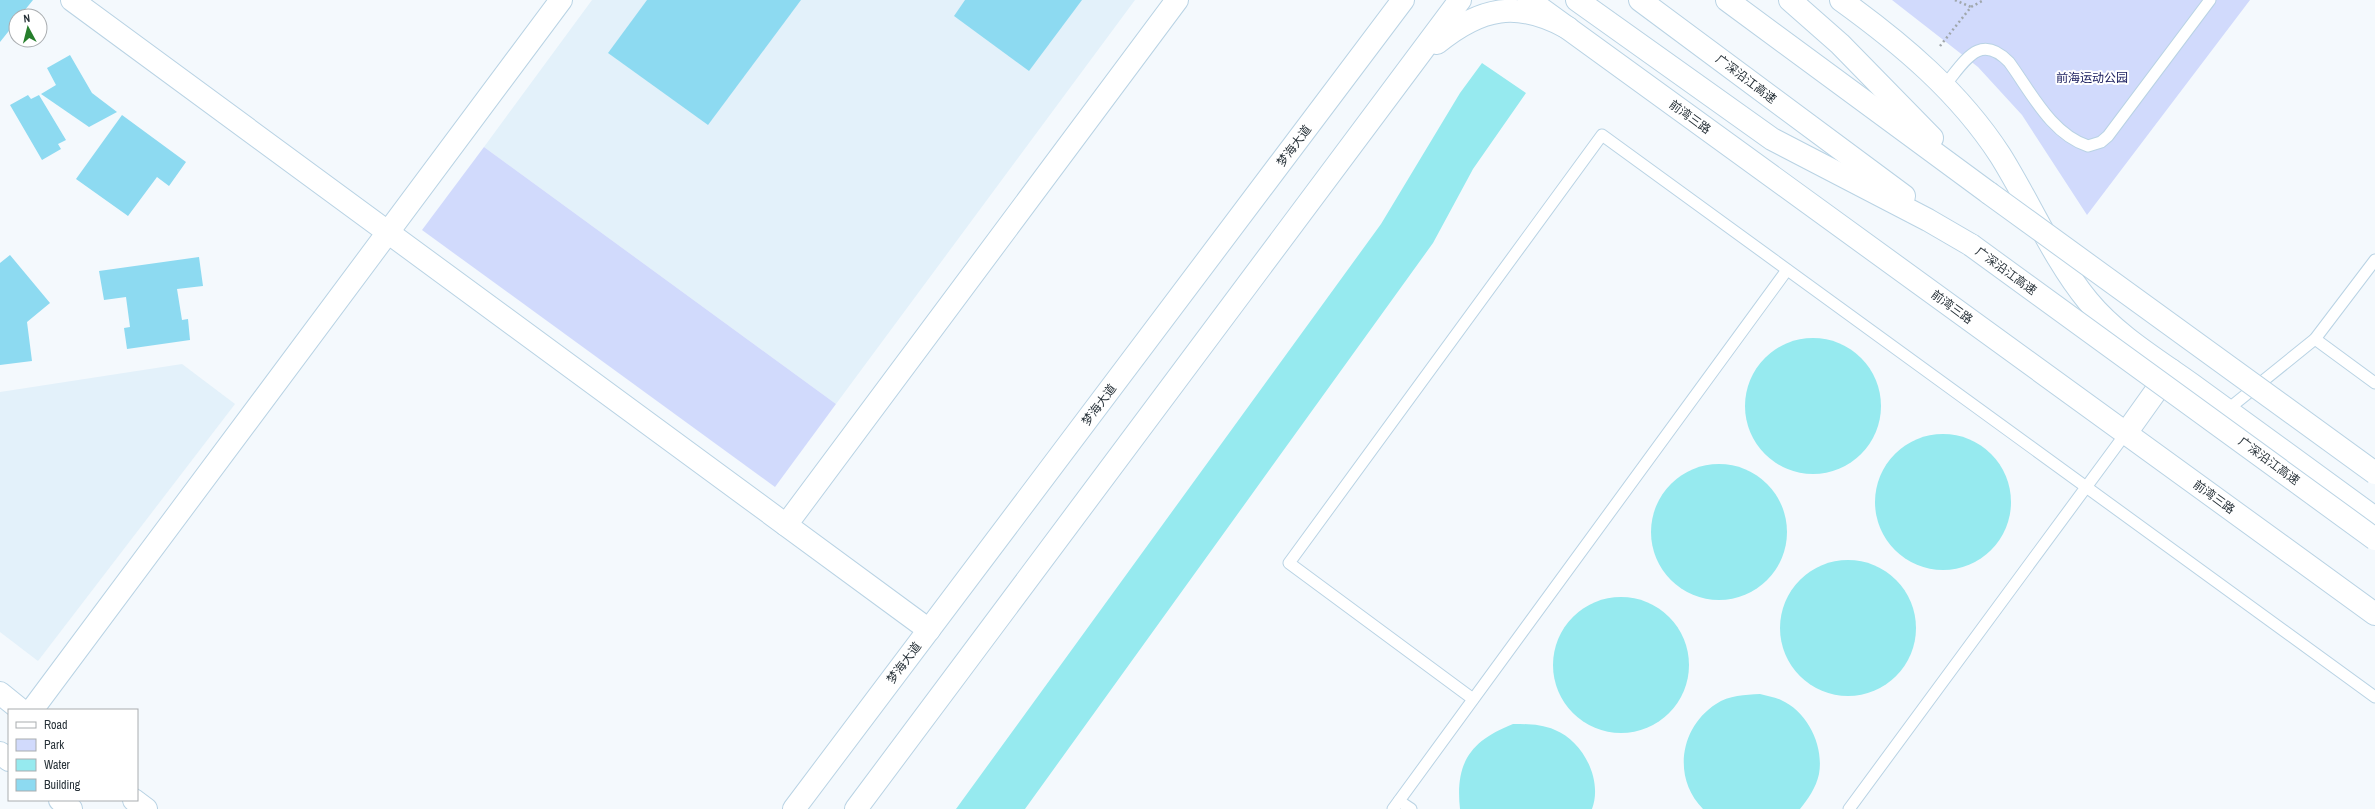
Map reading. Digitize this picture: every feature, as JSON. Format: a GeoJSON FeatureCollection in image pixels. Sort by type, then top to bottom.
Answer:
{"type":"FeatureCollection","features":[{"type":"Feature","properties":{"kind":"main road"},"geometry":{"type":"LineString","coordinates":[[72,0],[929,630]]}},
{"type":"Feature","properties":{"kind":"main road"},"geometry":{"type":"LineString","coordinates":[[33,709],[561,0]]}},
{"type":"Feature","properties":{"kind":"main road"},"geometry":{"type":"LineString","coordinates":[[786,525],[1177,0]]}},
{"type":"Feature","properties":{"kind":"main road"},"geometry":{"type":"LineString","coordinates":[[1383,27],[1390,0]]}},
{"type":"Feature","properties":{"kind":"main road","name":"梦海大道"},"geometry":{"type":"LineString","coordinates":[[794,809],[1403,0]]}},
{"type":"Feature","properties":{"kind":"main road"},"geometry":{"type":"LineString","coordinates":[[856,809],[1460,0]]}},
{"type":"Feature","properties":{"kind":"main road","name":"前湾三路"},"geometry":{"type":"LineString","coordinates":[[1529,0],[2375,614]]}},
{"type":"Feature","properties":{"kind":"main road"},"geometry":{"type":"LineString","coordinates":[[1578,0],[1772,139],[1928,220],[1971,245]]}},
{"type":"Feature","properties":{"kind":"main road","name":"广深沿江高速"},"geometry":{"type":"LineString","coordinates":[[1640,0],[1971,245],[2375,539]]}},
{"type":"Feature","properties":{"kind":"main road"},"geometry":{"type":"LineString","coordinates":[[1727,0],[1989,193],[2375,473]]}},
{"type":"Feature","properties":{"kind":"main road"},"geometry":{"type":"LineString","coordinates":[[1790,0],[1840,44],[1956,163],[1989,193]]}},
{"type":"Feature","properties":{"kind":"main road"},"geometry":{"type":"LineString","coordinates":[[1841,0],[1900,45],[1958,100],[2000,155],[2073,280],[2089,301],[2127,337],[2375,518]]}},
{"type":"Feature","properties":{"kind":"main road"},"geometry":{"type":"LineString","coordinates":[[1414,61],[1456,27],[1476,16],[1495,12],[1535,13],[1568,28]]}},
{"type":"Feature","properties":{"kind":"main road"},"geometry":{"type":"LineString","coordinates":[[2126,433],[2171,370]]}},
{"type":"Feature","properties":{"kind":"main road"},"geometry":{"type":"LineString","coordinates":[[0,693],[20,709]]}},
{"type":"Feature","properties":{"kind":"main road"},"geometry":{"type":"LineString","coordinates":[[0,753],[8,759]]}},
{"type":"Feature","properties":{"kind":"main road"},"geometry":{"type":"LineString","coordinates":[[61,801],[71,809]]}},
{"type":"Feature","properties":{"kind":"main road"},"geometry":{"type":"LineString","coordinates":[[135,801],[146,809]]}},
{"type":"Feature","properties":{"kind":"lane"},"geometry":{"type":"LineString","coordinates":[[1944,86],[1969,56],[1978,49],[1990,48],[2009,62],[2064,135],[2088,146],[2101,142],[2108,136],[2210,0]]}},
{"type":"Feature","properties":{"kind":"lane"},"geometry":{"type":"LineString","coordinates":[[1473,699],[1289,563],[1602,135],[2375,697]]}},
{"type":"Feature","properties":{"kind":"lane"},"geometry":{"type":"LineString","coordinates":[[2226,410],[2315,339],[2375,260]]}},
{"type":"Feature","properties":{"kind":"lane"},"geometry":{"type":"LineString","coordinates":[[1411,809],[1396,805],[1787,270]]}},
{"type":"Feature","properties":{"kind":"lane"},"geometry":{"type":"LineString","coordinates":[[2315,339],[2375,383]]}},
{"type":"Feature","properties":{"kind":"lane"},"geometry":{"type":"LineString","coordinates":[[1848,809],[2126,433]]}},
{"type":"Feature","properties":{"kind":"path"},"geometry":{"type":"LineString","coordinates":[[1955,0],[1971,7]]}},
{"type":"Feature","properties":{"kind":"path"},"geometry":{"type":"LineString","coordinates":[[1940,46],[1971,7],[1984,0]]}},
{"type":"Feature","properties":{"kind":"shaded area"},"geometry":{"type":"Polygon","coordinates":[[[592,0],[1135,0],[836,404],[484,147],[592,0]]]}},
{"type":"Feature","properties":{"kind":"shaded area"},"geometry":{"type":"Polygon","coordinates":[[[182,364],[235,404],[38,661],[0,632],[0,392],[182,364]]]}},
{"type":"Feature","properties":{"kind":"green space","name":"前海运动公园"},"geometry":{"type":"Polygon","coordinates":[[[1892,0],[2250,0],[2087,215],[2022,115],[1978,67],[1892,0]]]}},
{"type":"Feature","properties":{"kind":"green space"},"geometry":{"type":"Polygon","coordinates":[[[484,147],[836,404],[775,487],[422,230],[484,147]]]}},
{"type":"Feature","properties":{"kind":"water"},"geometry":{"type":"Polygon","coordinates":[[[1482,63],[1526,93],[1473,169],[1433,243],[1025,809],[956,809],[1381,224],[1460,93],[1482,63]]]}},
{"type":"Feature","properties":{"kind":"water"},"geometry":{"type":"Polygon","coordinates":[[[1813,338],[1839,343],[1861,358],[1876,380],[1881,406],[1876,432],[1861,454],[1839,469],[1813,474],[1787,469],[1765,454],[1750,432],[1745,406],[1750,380],[1765,358],[1787,343],[1813,338]]]}},
{"type":"Feature","properties":{"kind":"water"},"geometry":{"type":"Polygon","coordinates":[[[1943,434],[1969,439],[1991,454],[2006,476],[2011,502],[2006,528],[1991,550],[1969,565],[1943,570],[1917,565],[1895,550],[1880,528],[1875,502],[1880,476],[1895,454],[1917,439],[1943,434]]]}},
{"type":"Feature","properties":{"kind":"water"},"geometry":{"type":"Polygon","coordinates":[[[1719,464],[1745,469],[1767,484],[1782,506],[1787,532],[1782,558],[1767,580],[1745,595],[1719,600],[1693,595],[1671,580],[1656,558],[1651,532],[1656,506],[1671,484],[1693,469],[1719,464]]]}},
{"type":"Feature","properties":{"kind":"water"},"geometry":{"type":"Polygon","coordinates":[[[1848,560],[1874,565],[1896,580],[1911,602],[1916,628],[1911,654],[1896,676],[1874,691],[1848,696],[1822,691],[1800,676],[1785,654],[1780,628],[1785,602],[1800,580],[1822,565],[1848,560]]]}},
{"type":"Feature","properties":{"kind":"water"},"geometry":{"type":"Polygon","coordinates":[[[1621,597],[1647,602],[1669,617],[1684,639],[1689,665],[1684,691],[1669,713],[1647,728],[1621,733],[1595,728],[1573,713],[1558,691],[1553,665],[1558,639],[1573,617],[1595,602],[1621,597]]]}},
{"type":"Feature","properties":{"kind":"water"},"geometry":{"type":"Polygon","coordinates":[[[1760,694],[1781,700],[1791,705],[1806,721],[1812,731],[1819,752],[1820,763],[1818,779],[1814,789],[1800,809],[1703,809],[1693,797],[1687,783],[1684,768],[1684,754],[1688,739],[1694,726],[1704,714],[1721,701],[1737,696],[1760,694]]]}},
{"type":"Feature","properties":{"kind":"water"},"geometry":{"type":"Polygon","coordinates":[[[1513,724],[1534,725],[1550,728],[1565,735],[1574,743],[1582,752],[1593,774],[1595,798],[1592,809],[1460,809],[1460,779],[1463,766],[1468,756],[1476,746],[1486,738],[1513,724]]]}},
{"type":"Feature","properties":{"kind":"building"},"geometry":{"type":"Polygon","coordinates":[[[0,0],[33,0],[26,8],[8,8],[8,32],[0,42],[0,0]]]}},
{"type":"Feature","properties":{"kind":"building"},"geometry":{"type":"Polygon","coordinates":[[[647,0],[801,0],[708,125],[608,53],[647,0]]]}},
{"type":"Feature","properties":{"kind":"building"},"geometry":{"type":"Polygon","coordinates":[[[965,0],[1082,0],[1029,71],[954,16],[965,0]]]}},
{"type":"Feature","properties":{"kind":"building"},"geometry":{"type":"Polygon","coordinates":[[[70,55],[92,93],[117,112],[89,127],[41,94],[56,85],[47,68],[70,55]]]}},
{"type":"Feature","properties":{"kind":"building"},"geometry":{"type":"Polygon","coordinates":[[[28,95],[31,99],[39,95],[66,140],[58,144],[61,149],[42,160],[10,105],[28,95]]]}},
{"type":"Feature","properties":{"kind":"building"},"geometry":{"type":"Polygon","coordinates":[[[122,115],[186,162],[169,186],[157,177],[128,216],[76,179],[122,115]]]}},
{"type":"Feature","properties":{"kind":"building"},"geometry":{"type":"Polygon","coordinates":[[[10,255],[50,303],[27,322],[32,361],[0,365],[0,263],[10,255]]]}},
{"type":"Feature","properties":{"kind":"building"},"geometry":{"type":"Polygon","coordinates":[[[199,257],[203,286],[177,289],[182,320],[188,319],[190,340],[127,349],[124,328],[130,327],[126,297],[104,300],[99,271],[199,257]]]}}]}
